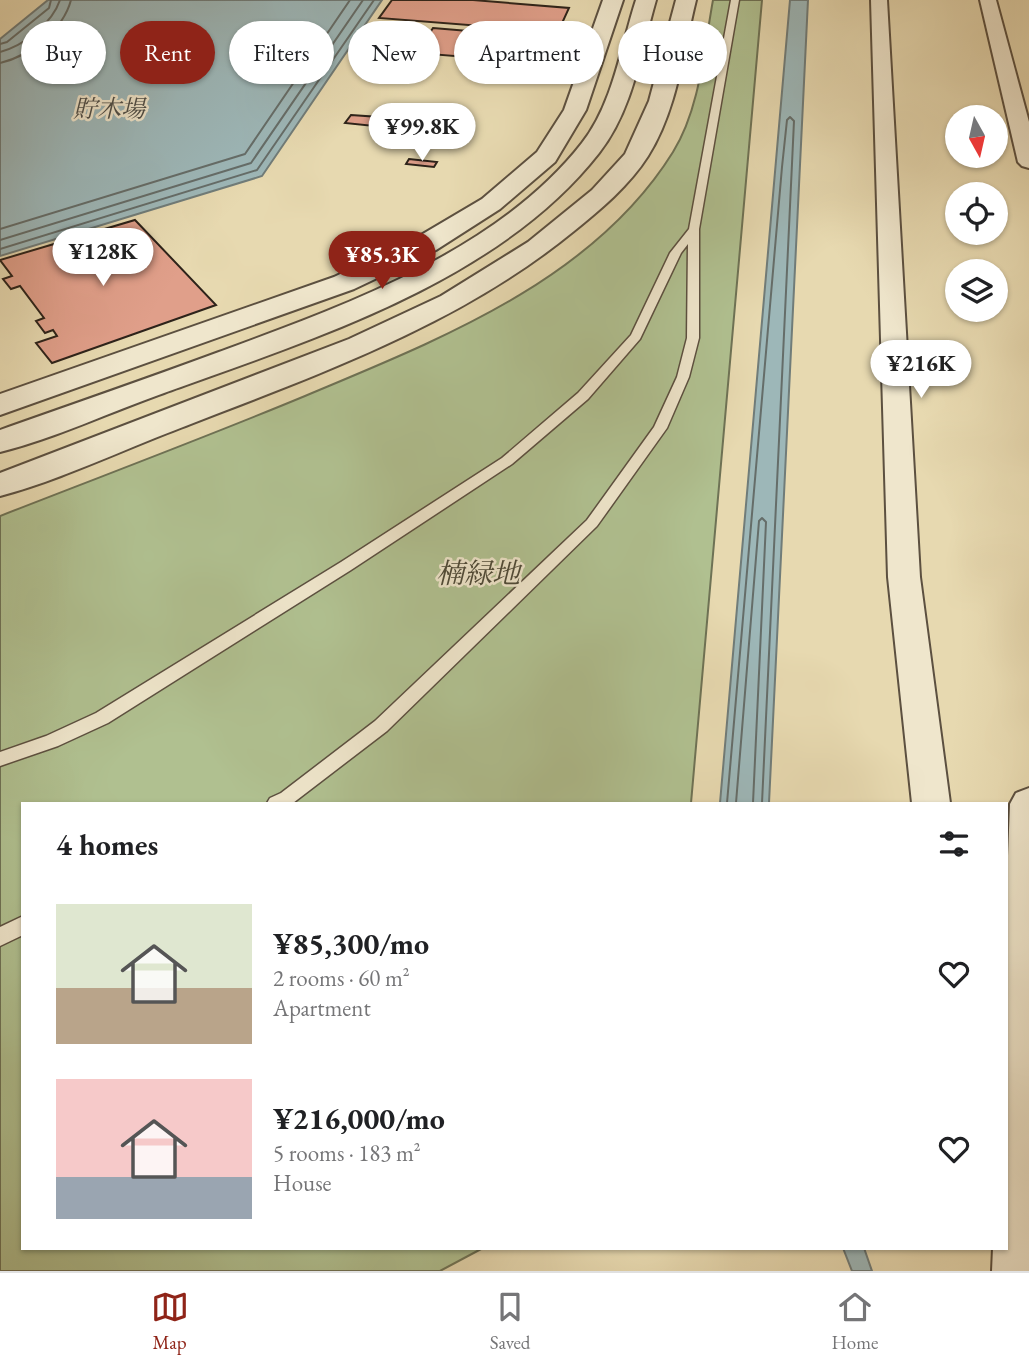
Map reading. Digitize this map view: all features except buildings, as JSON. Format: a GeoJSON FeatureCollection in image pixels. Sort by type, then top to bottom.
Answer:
{"type":"FeatureCollection","features":[{"type":"Feature","properties":{"kind":"street"},"geometry":{"type":"LineString","coordinates":[[0,405],[344,283],[426,244],[491,204],[546,157],[575,110],[613,0]]}},
{"type":"Feature","properties":{"kind":"street"},"geometry":{"type":"LineString","coordinates":[[0,442],[279,340],[383,297],[452,261],[508,225],[551,189],[591,148],[612,110],[646,0]]}},
{"type":"Feature","properties":{"kind":"street"},"geometry":{"type":"LineString","coordinates":[[0,485],[308,368],[418,320],[492,279],[551,239],[595,201],[636,156],[656,114],[685,0]]}},
{"type":"Feature","properties":{"kind":"street"},"geometry":{"type":"LineString","coordinates":[[879,0],[904,577],[931,802]]}},
{"type":"Feature","properties":{"kind":"street"},"geometry":{"type":"LineString","coordinates":[[988,0],[1029,162]]}},
{"type":"Feature","properties":{"kind":"street"},"geometry":{"type":"LineString","coordinates":[[1017,1271],[1029,804]]}},
{"type":"Feature","properties":{"kind":"street"},"geometry":{"type":"LineString","coordinates":[[997,1250],[1001,1271]]}},
{"type":"Feature","properties":{"kind":"lane"},"geometry":{"type":"LineString","coordinates":[[278,802],[381,726],[592,523],[660,428],[683,377],[694,338],[694,229],[735,0]]}},
{"type":"Feature","properties":{"kind":"lane"},"geometry":{"type":"LineString","coordinates":[[0,759],[52,741],[102,718],[346,566],[507,461],[583,396],[636,336],[676,253],[694,229]]}},
{"type":"Feature","properties":{"kind":"lane"},"geometry":{"type":"LineString","coordinates":[[0,937],[21,926]]}},
{"type":"Feature","properties":{"kind":"green space","name":"楠緑地"},"geometry":{"type":"Polygon","coordinates":[[[713,0],[762,0],[691,802],[21,802],[21,1250],[479,1250],[440,1271],[0,1271],[0,516],[305,396],[459,328],[509,301],[556,271],[600,237],[640,197],[673,152],[698,84],[727,84],[727,21],[710,21],[713,0]]]}},
{"type":"Feature","properties":{"kind":"water","name":"貯木場"},"geometry":{"type":"Polygon","coordinates":[[[48,0],[382,0],[368,21],[348,21],[348,50],[334,70],[334,21],[229,21],[229,84],[325,84],[262,176],[0,256],[0,39],[21,22],[21,84],[106,84],[106,21],[22,21],[48,0]]]}},
{"type":"Feature","properties":{"kind":"water"},"geometry":{"type":"Polygon","coordinates":[[[790,0],[808,0],[769,802],[720,802],[790,0]]]}},
{"type":"Feature","properties":{"kind":"water"},"geometry":{"type":"Polygon","coordinates":[[[844,1250],[865,1250],[872,1271],[852,1271],[844,1250]]]}}]}
